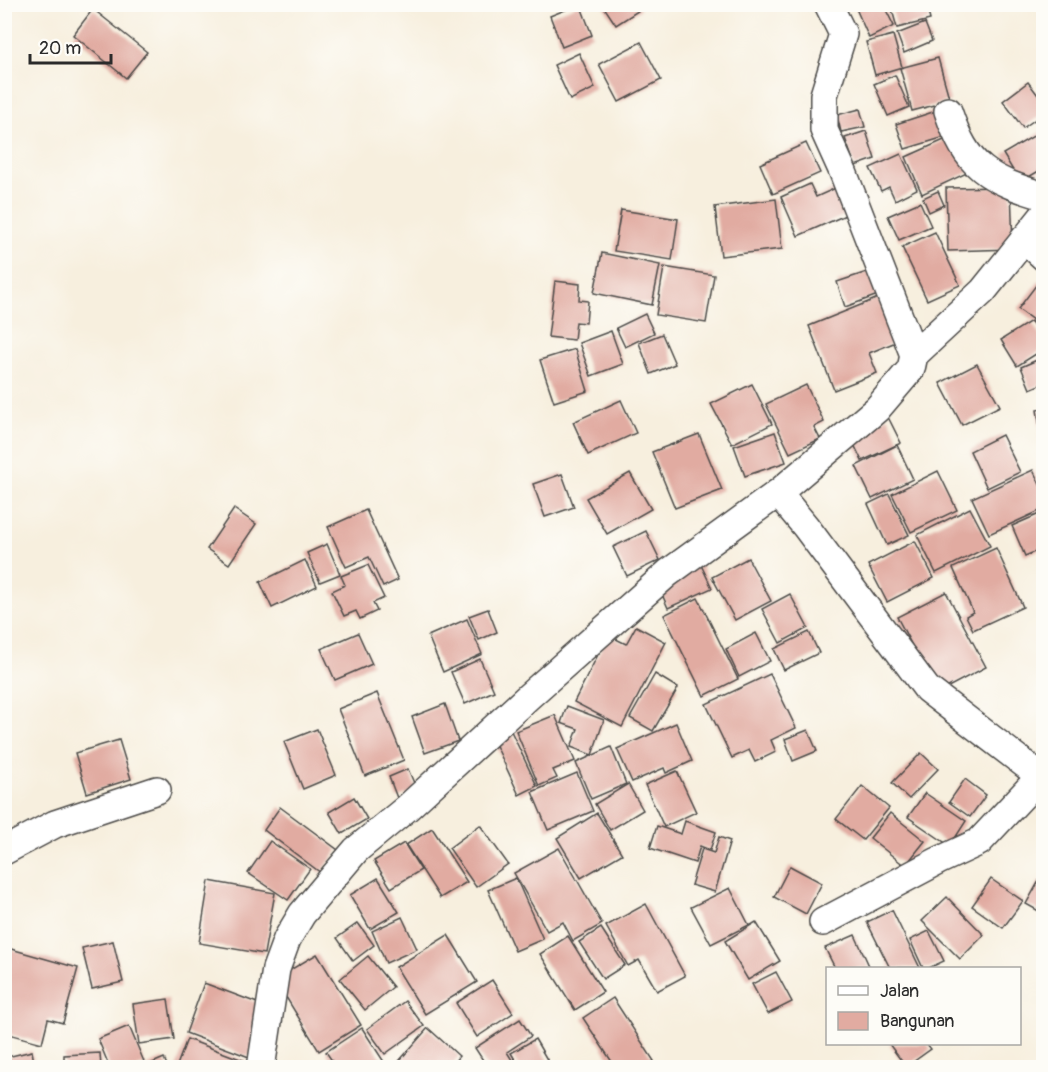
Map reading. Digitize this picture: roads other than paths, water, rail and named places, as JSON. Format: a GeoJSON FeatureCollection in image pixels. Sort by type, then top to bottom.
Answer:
{"type":"FeatureCollection","features":[{"type":"Feature","properties":{"kind":"street"},"geometry":{"type":"LineString","coordinates":[[261,1068],[276,969],[287,939],[302,914],[356,850],[407,808],[668,573],[778,493],[877,409],[911,369],[914,355],[843,172],[824,130],[824,95],[843,34],[828,4]]}},
{"type":"Feature","properties":{"kind":"street"},"geometry":{"type":"LineString","coordinates":[[948,111],[956,136],[975,165],[992,176],[1044,196]]}},
{"type":"Feature","properties":{"kind":"street"},"geometry":{"type":"LineString","coordinates":[[914,355],[983,291],[1034,248],[1044,215]]}},
{"type":"Feature","properties":{"kind":"street"},"geometry":{"type":"LineString","coordinates":[[778,493],[806,526],[927,688],[1042,778],[979,842],[938,861],[823,922]]}},
{"type":"Feature","properties":{"kind":"street"},"geometry":{"type":"LineString","coordinates":[[4,851],[55,824],[157,790]]}}]}
